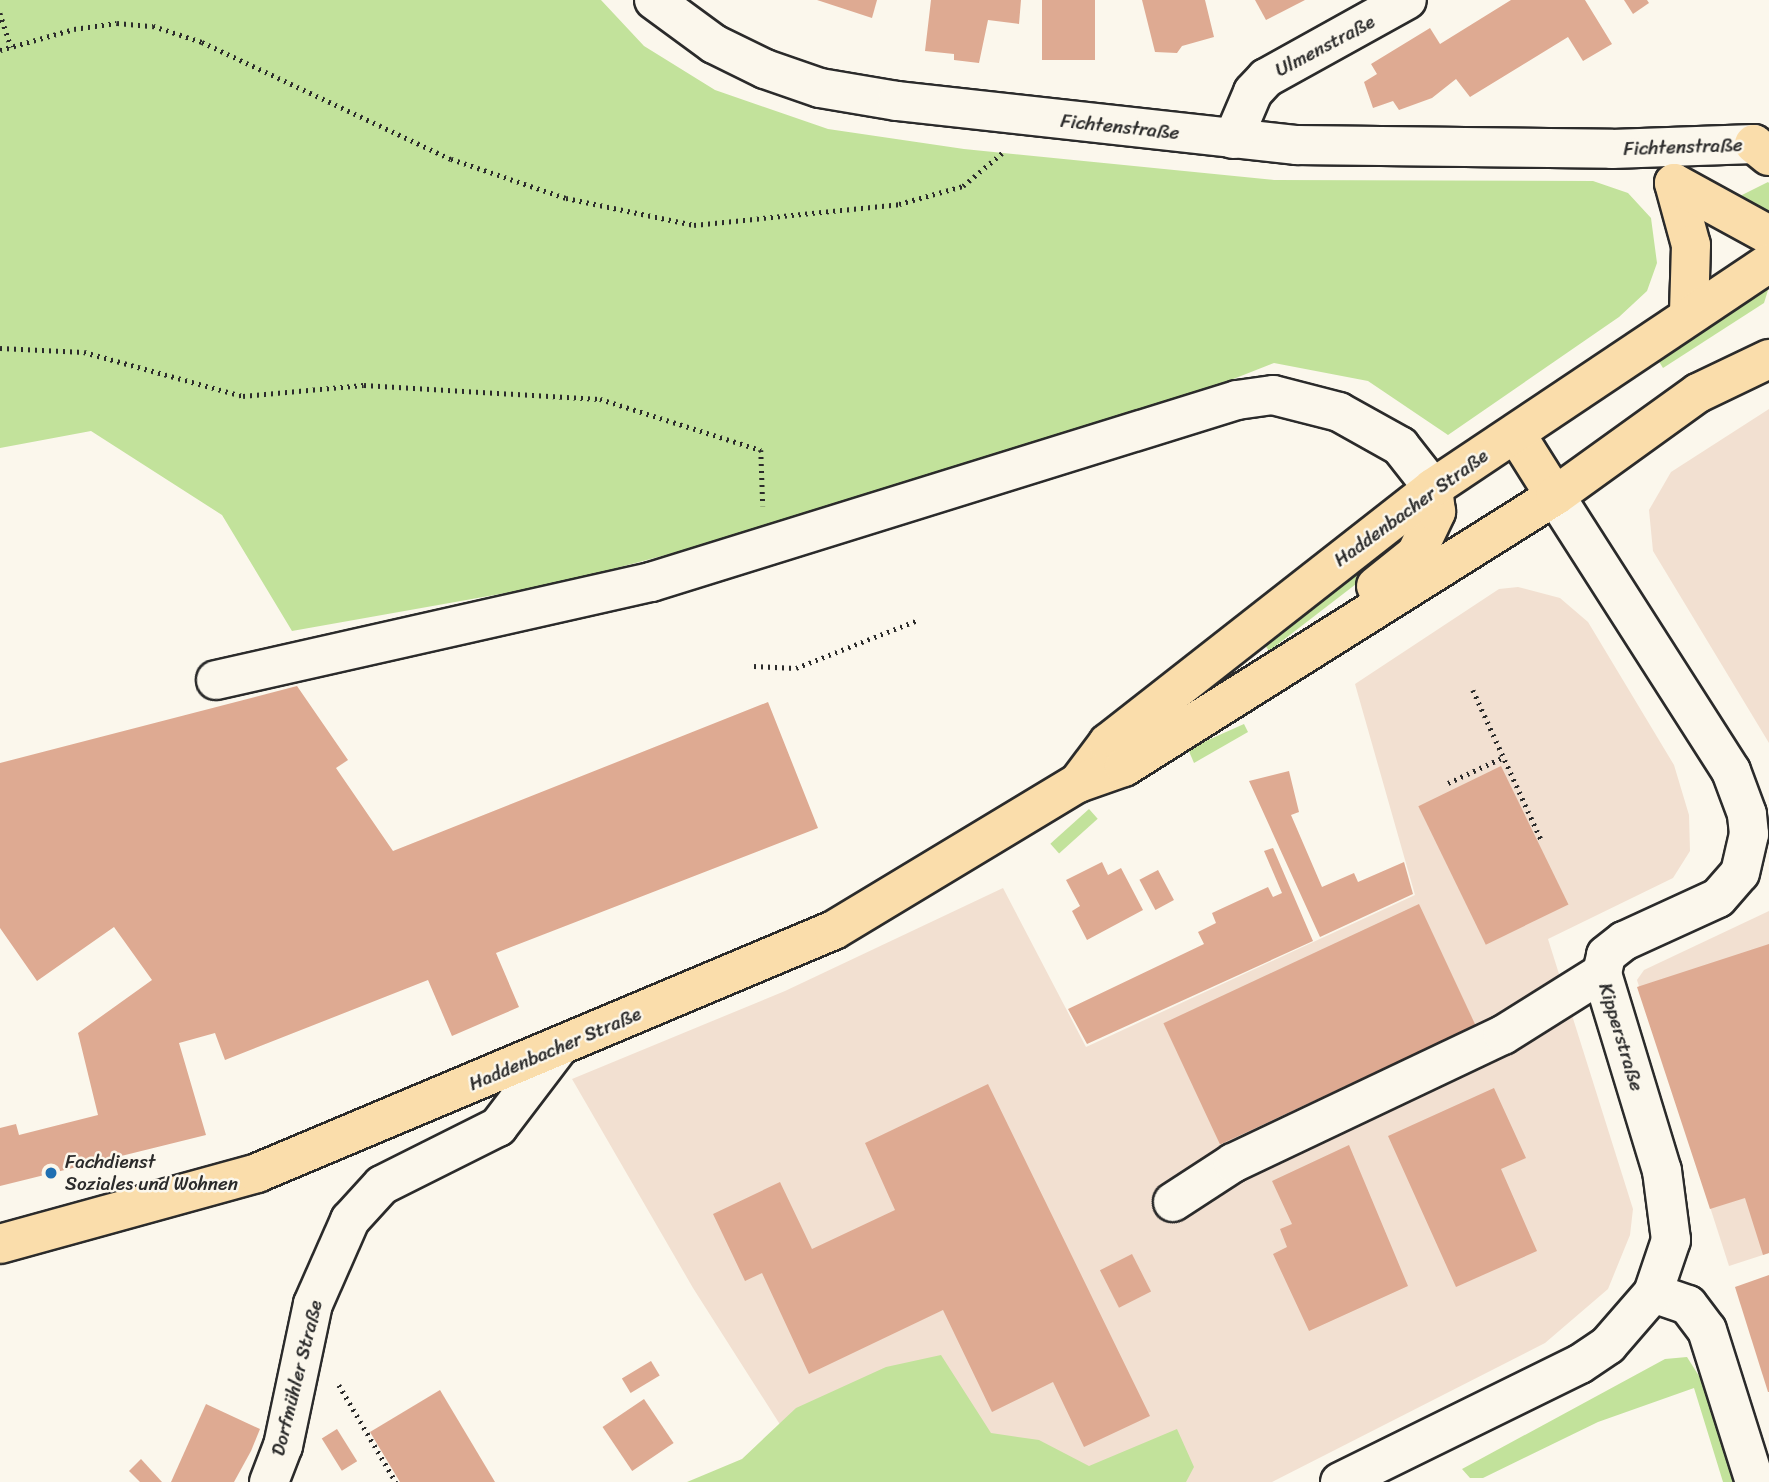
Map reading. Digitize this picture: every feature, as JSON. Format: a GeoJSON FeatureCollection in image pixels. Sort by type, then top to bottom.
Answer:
{"type":"FeatureCollection","features":[{"type":"Feature","properties":{"kind":"main road"},"geometry":{"type":"LineString","coordinates":[[1674,183],[1769,235]]}},
{"type":"Feature","properties":{"kind":"main road"},"geometry":{"type":"LineString","coordinates":[[1674,183],[1692,245],[1689,314]]}},
{"type":"Feature","properties":{"kind":"main road","name":"Haddenbacher Straße"},"geometry":{"type":"LineString","coordinates":[[1078,783],[1108,743],[1433,488],[1689,314],[1769,263]]}},
{"type":"Feature","properties":{"kind":"main road"},"geometry":{"type":"LineString","coordinates":[[1713,384],[1769,332]]}},
{"type":"Feature","properties":{"kind":"main road","name":"Haddenbacher Straße"},"geometry":{"type":"LineString","coordinates":[[0,1244],[257,1173],[834,930],[1078,783],[1124,767],[1555,496],[1713,384],[1769,359]]}},
{"type":"Feature","properties":{"kind":"main road"},"geometry":{"type":"LineString","coordinates":[[1516,434],[1555,496]]}},
{"type":"Feature","properties":{"kind":"main road"},"geometry":{"type":"LineString","coordinates":[[1358,621],[1371,589],[1416,554],[1436,512],[1433,488]]}},
{"type":"Feature","properties":{"kind":"street","name":"Fichtenstraße"},"geometry":{"type":"LineString","coordinates":[[653,0],[714,44],[820,88],[1039,119],[1297,145],[1764,148]]}},
{"type":"Feature","properties":{"kind":"street","name":"Ulmenstraße"},"geometry":{"type":"LineString","coordinates":[[1233,139],[1253,92],[1266,78],[1408,0]]}},
{"type":"Feature","properties":{"kind":"street","name":"Fichtenstraße"},"geometry":{"type":"LineString","coordinates":[[1612,149],[1674,183]]}},
{"type":"Feature","properties":{"kind":"street"},"geometry":{"type":"LineString","coordinates":[[216,680],[449,631],[765,547],[1237,400],[1273,395],[1339,412],[1399,446],[1433,488]]}},
{"type":"Feature","properties":{"kind":"street","name":"Kipperstraße"},"geometry":{"type":"LineString","coordinates":[[1343,1482],[1580,1364],[1627,1327],[1653,1293],[1671,1240],[1668,1199],[1602,973],[1606,956],[1624,941],[1718,898],[1758,850],[1731,771],[1555,496]]}},
{"type":"Feature","properties":{"kind":"street"},"geometry":{"type":"LineString","coordinates":[[1173,1202],[1233,1163],[1503,1035],[1602,973]]}},
{"type":"Feature","properties":{"kind":"street","name":"Dorfmühler Straße"},"geometry":{"type":"LineString","coordinates":[[269,1482],[286,1436],[313,1304],[350,1220],[382,1185],[498,1127],[558,1048]]}},
{"type":"Feature","properties":{"kind":"street"},"geometry":{"type":"LineString","coordinates":[[1653,1293],[1688,1305],[1707,1330],[1755,1482]]}},
{"type":"Feature","properties":{"kind":"path"},"geometry":{"type":"LineString","coordinates":[[0,13],[11,47]]}},
{"type":"Feature","properties":{"kind":"path"},"geometry":{"type":"LineString","coordinates":[[0,50],[74,29],[117,23],[153,26],[202,42],[451,159],[566,198],[694,226],[899,204],[963,186],[1039,119]]}},
{"type":"Feature","properties":{"kind":"path"},"geometry":{"type":"LineString","coordinates":[[0,348],[84,352],[243,396],[364,385],[600,399],[761,450],[765,547]]}},
{"type":"Feature","properties":{"kind":"path"},"geometry":{"type":"LineString","coordinates":[[754,666],[796,668],[918,620]]}},
{"type":"Feature","properties":{"kind":"path"},"geometry":{"type":"LineString","coordinates":[[1473,690],[1541,839]]}},
{"type":"Feature","properties":{"kind":"path"},"geometry":{"type":"LineString","coordinates":[[1448,783],[1504,757]]}},
{"type":"Feature","properties":{"kind":"path"},"geometry":{"type":"LineString","coordinates":[[338,1384],[396,1482]]}},
{"type":"Feature","properties":{"kind":"shaded area"},"geometry":{"type":"Polygon","coordinates":[[[1769,409],[1769,743],[1653,551],[1649,510],[1671,472],[1769,409]]]}},
{"type":"Feature","properties":{"kind":"shaded area"},"geometry":{"type":"Polygon","coordinates":[[[1518,587],[1560,598],[1588,622],[1674,765],[1689,815],[1690,851],[1673,878],[1548,939],[1633,1209],[1630,1235],[1608,1289],[1545,1343],[1272,1482],[940,1482],[807,1467],[693,1288],[572,1079],[785,991],[1003,888],[1086,1047],[1415,895],[1355,684],[1499,589],[1518,587]]]}},
{"type":"Feature","properties":{"kind":"shaded area"},"geometry":{"type":"Polygon","coordinates":[[[1769,911],[1769,1253],[1729,1266],[1637,980],[1644,970],[1769,911]]]}},
{"type":"Feature","properties":{"kind":"green space"},"geometry":{"type":"Polygon","coordinates":[[[0,0],[601,0],[644,46],[715,90],[828,129],[964,149],[1274,180],[1593,181],[1628,193],[1651,218],[1657,263],[1647,291],[1619,317],[1448,435],[1368,381],[1274,363],[1180,400],[809,517],[556,584],[292,631],[222,515],[91,431],[0,448],[0,0]]]}},
{"type":"Feature","properties":{"kind":"green space"},"geometry":{"type":"Polygon","coordinates":[[[1769,183],[1769,224],[1732,200],[1769,183]]]}},
{"type":"Feature","properties":{"kind":"green space"},"geometry":{"type":"Polygon","coordinates":[[[1762,286],[1769,287],[1764,303],[1663,368],[1658,360],[1762,286]]]}},
{"type":"Feature","properties":{"kind":"green space"},"geometry":{"type":"Polygon","coordinates":[[[1375,555],[1384,556],[1382,564],[1269,651],[1263,642],[1375,555]]]}},
{"type":"Feature","properties":{"kind":"green space"},"geometry":{"type":"Polygon","coordinates":[[[1244,724],[1248,732],[1194,763],[1188,749],[1244,724]]]}},
{"type":"Feature","properties":{"kind":"green space"},"geometry":{"type":"Polygon","coordinates":[[[1089,809],[1098,819],[1059,853],[1050,844],[1089,809]]]}},
{"type":"Feature","properties":{"kind":"green space"},"geometry":{"type":"Polygon","coordinates":[[[941,1355],[991,1433],[1039,1440],[1089,1466],[1177,1429],[1194,1467],[1186,1482],[687,1482],[742,1459],[796,1408],[886,1367],[941,1355]]]}},
{"type":"Feature","properties":{"kind":"green space"},"geometry":{"type":"Polygon","coordinates":[[[1687,1357],[1704,1384],[1733,1482],[1723,1482],[1694,1388],[1598,1422],[1483,1478],[1470,1478],[1462,1469],[1665,1359],[1687,1357]]]}},
{"type":"Feature","properties":{"kind":"building"},"geometry":{"type":"Polygon","coordinates":[[[817,0],[877,0],[872,18],[817,0]]]}},
{"type":"Feature","properties":{"kind":"building"},"geometry":{"type":"Polygon","coordinates":[[[931,0],[1021,0],[1019,24],[988,20],[979,63],[954,60],[954,54],[925,51],[931,0]]]}},
{"type":"Feature","properties":{"kind":"building"},"geometry":{"type":"Polygon","coordinates":[[[1042,0],[1095,0],[1095,60],[1042,60],[1042,0]]]}},
{"type":"Feature","properties":{"kind":"building"},"geometry":{"type":"Polygon","coordinates":[[[1142,0],[1205,0],[1214,37],[1182,46],[1177,53],[1155,52],[1142,0]]]}},
{"type":"Feature","properties":{"kind":"building"},"geometry":{"type":"Polygon","coordinates":[[[1255,0],[1305,0],[1266,20],[1255,0]]]}},
{"type":"Feature","properties":{"kind":"building"},"geometry":{"type":"Polygon","coordinates":[[[1511,0],[1585,0],[1612,44],[1583,61],[1568,37],[1470,97],[1456,79],[1432,98],[1399,110],[1393,101],[1373,108],[1364,82],[1377,74],[1371,64],[1430,28],[1440,44],[1511,0]]]}},
{"type":"Feature","properties":{"kind":"building"},"geometry":{"type":"Polygon","coordinates":[[[1624,0],[1647,0],[1649,3],[1633,14],[1624,0]]]}},
{"type":"Feature","properties":{"kind":"building"},"geometry":{"type":"Polygon","coordinates":[[[297,686],[348,760],[336,768],[393,851],[768,702],[818,828],[496,953],[519,1007],[452,1036],[428,980],[225,1060],[215,1033],[179,1043],[206,1135],[0,1186],[0,1128],[16,1124],[19,1135],[98,1115],[78,1033],[152,980],[114,927],[37,981],[0,928],[0,763],[297,686]]]}},
{"type":"Feature","properties":{"kind":"building"},"geometry":{"type":"Polygon","coordinates":[[[1501,766],[1569,904],[1486,945],[1418,806],[1501,766]]]}},
{"type":"Feature","properties":{"kind":"building"},"geometry":{"type":"Polygon","coordinates":[[[1289,771],[1299,812],[1291,815],[1322,887],[1354,873],[1358,882],[1404,862],[1413,894],[1320,937],[1249,781],[1289,771]]]}},
{"type":"Feature","properties":{"kind":"building"},"geometry":{"type":"Polygon","coordinates":[[[1273,848],[1313,941],[1087,1044],[1068,1009],[1204,944],[1198,932],[1216,923],[1212,913],[1268,887],[1273,897],[1282,893],[1264,851],[1273,848]]]}},
{"type":"Feature","properties":{"kind":"building"},"geometry":{"type":"Polygon","coordinates":[[[1102,862],[1108,875],[1121,868],[1143,910],[1087,940],[1072,911],[1080,906],[1066,880],[1102,862]]]}},
{"type":"Feature","properties":{"kind":"building"},"geometry":{"type":"Polygon","coordinates":[[[1158,870],[1174,900],[1155,910],[1139,880],[1158,870]]]}},
{"type":"Feature","properties":{"kind":"building"},"geometry":{"type":"Polygon","coordinates":[[[1419,904],[1476,1025],[1220,1145],[1163,1023],[1419,904]]]}},
{"type":"Feature","properties":{"kind":"building"},"geometry":{"type":"Polygon","coordinates":[[[1769,944],[1769,1253],[1763,1255],[1745,1198],[1710,1209],[1637,987],[1769,944]]]}},
{"type":"Feature","properties":{"kind":"building"},"geometry":{"type":"Polygon","coordinates":[[[988,1084],[1150,1416],[1084,1447],[1053,1382],[992,1412],[943,1310],[809,1374],[762,1273],[745,1281],[713,1214],[780,1182],[812,1249],[895,1210],[865,1143],[988,1084]]]}},
{"type":"Feature","properties":{"kind":"building"},"geometry":{"type":"Polygon","coordinates":[[[1494,1088],[1526,1158],[1501,1169],[1537,1251],[1456,1287],[1388,1136],[1494,1088]]]}},
{"type":"Feature","properties":{"kind":"building"},"geometry":{"type":"Polygon","coordinates":[[[1349,1145],[1408,1286],[1309,1331],[1273,1254],[1287,1247],[1280,1229],[1292,1224],[1272,1181],[1349,1145]]]}},
{"type":"Feature","properties":{"kind":"building"},"geometry":{"type":"Polygon","coordinates":[[[1132,1254],[1151,1291],[1119,1308],[1100,1270],[1132,1254]]]}},
{"type":"Feature","properties":{"kind":"building"},"geometry":{"type":"Polygon","coordinates":[[[1769,1275],[1769,1392],[1768,1392],[1735,1287],[1769,1275]]]}},
{"type":"Feature","properties":{"kind":"building"},"geometry":{"type":"Polygon","coordinates":[[[651,1361],[660,1376],[631,1393],[622,1379],[651,1361]]]}},
{"type":"Feature","properties":{"kind":"building"},"geometry":{"type":"Polygon","coordinates":[[[440,1390],[495,1482],[400,1482],[370,1432],[440,1390]]]}},
{"type":"Feature","properties":{"kind":"building"},"geometry":{"type":"Polygon","coordinates":[[[644,1399],[674,1443],[632,1471],[603,1427],[644,1399]]]}},
{"type":"Feature","properties":{"kind":"building"},"geometry":{"type":"Polygon","coordinates":[[[206,1404],[260,1429],[251,1451],[234,1482],[171,1482],[206,1404]]]}},
{"type":"Feature","properties":{"kind":"building"},"geometry":{"type":"Polygon","coordinates":[[[337,1429],[357,1461],[342,1471],[322,1439],[337,1429]]]}},
{"type":"Feature","properties":{"kind":"building"},"geometry":{"type":"Polygon","coordinates":[[[141,1459],[162,1482],[140,1482],[129,1471],[141,1459]]]}},
{"type":"Feature","properties":{"kind":"place","name":"Fachdienst Soziales und Wohnen"},"geometry":{"type":"Point","coordinates":[51,1173]}}]}
